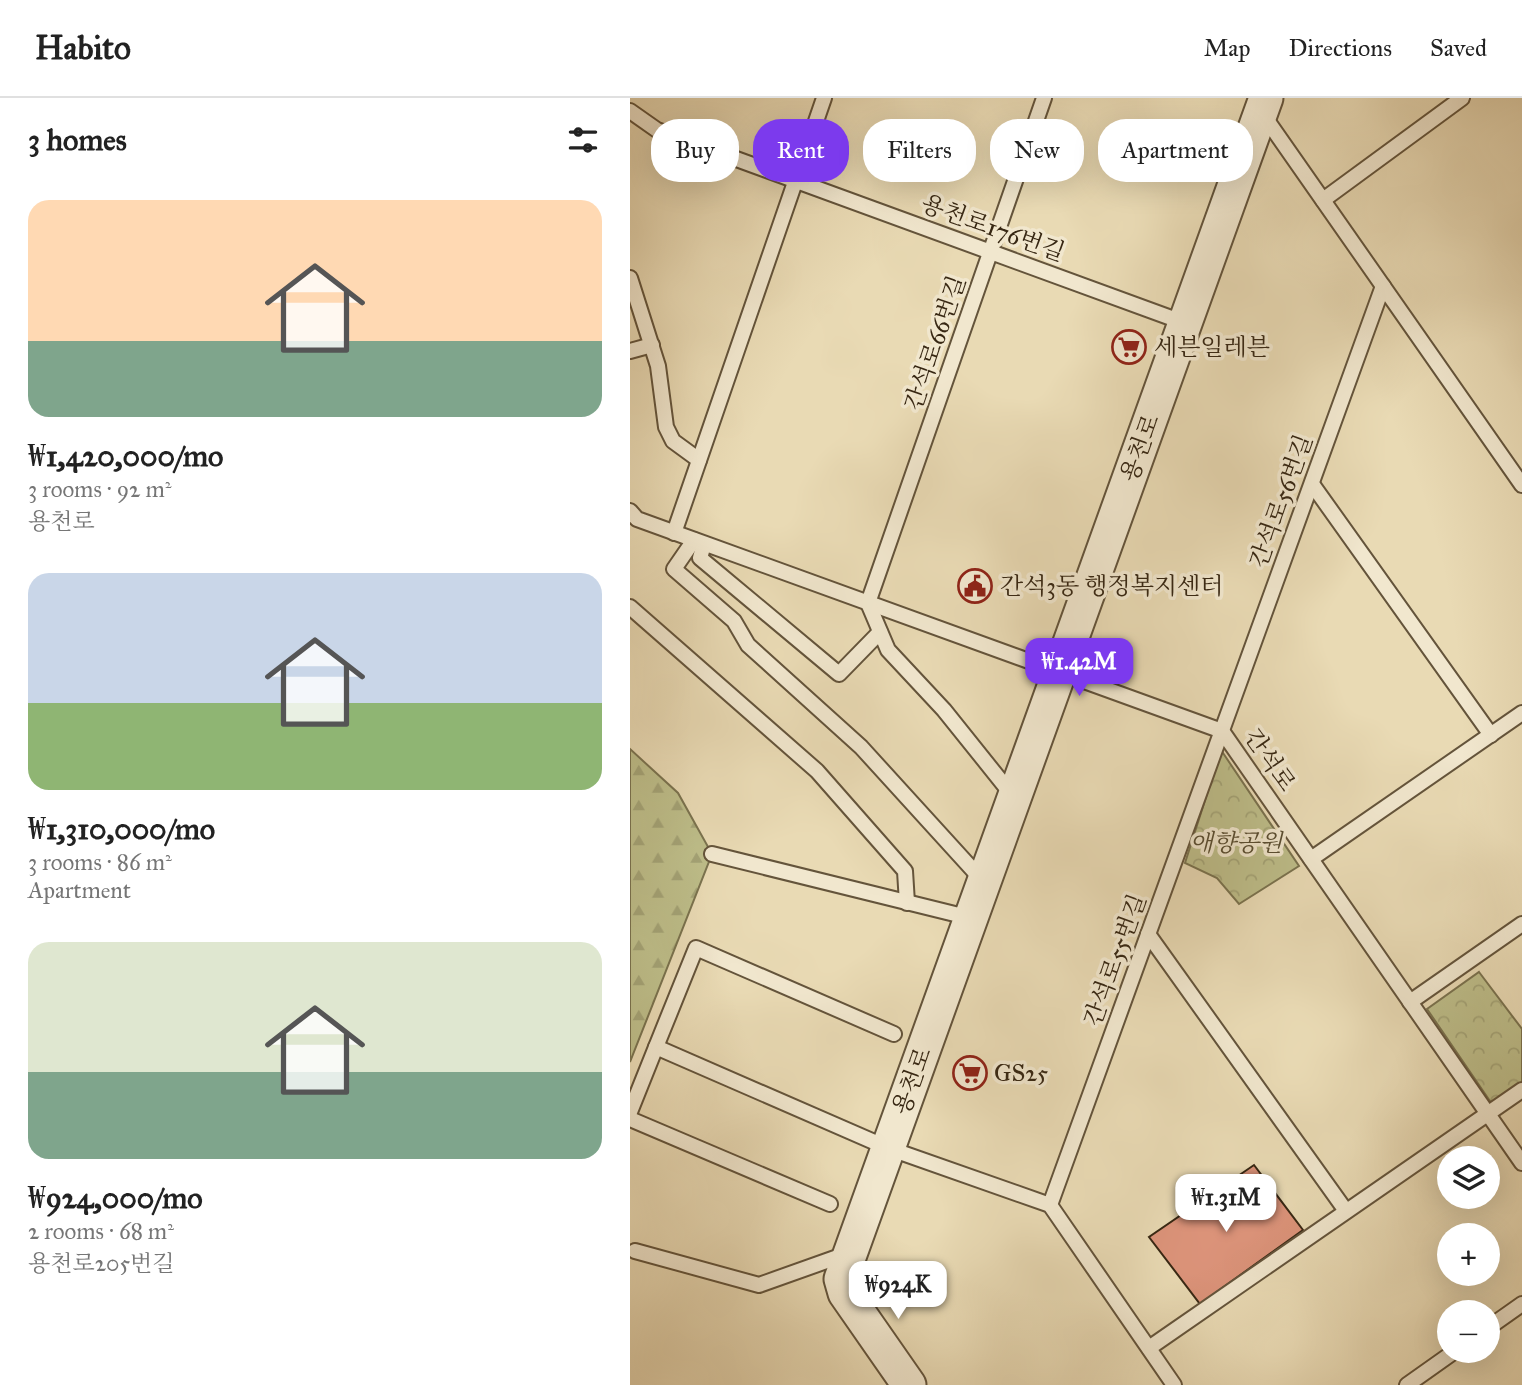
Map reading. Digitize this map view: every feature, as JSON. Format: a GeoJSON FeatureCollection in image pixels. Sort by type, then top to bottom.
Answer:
{"type":"FeatureCollection","features":[{"type":"Feature","properties":{"kind":"street","name":"용천로"},"geometry":{"type":"LineString","coordinates":[[846,1266],[1185,323],[1259,102]]}},
{"type":"Feature","properties":{"kind":"street"},"geometry":{"type":"LineString","coordinates":[[846,1266],[845,1293],[909,1385]]}},
{"type":"Feature","properties":{"kind":"lane"},"geometry":{"type":"LineString","coordinates":[[816,119],[824,98]]}},
{"type":"Feature","properties":{"kind":"lane","name":"간석로66번길"},"geometry":{"type":"LineString","coordinates":[[868,603],[1044,98]]}},
{"type":"Feature","properties":{"kind":"lane"},"geometry":{"type":"LineString","coordinates":[[1323,200],[1462,98]]}},
{"type":"Feature","properties":{"kind":"lane"},"geometry":{"type":"LineString","coordinates":[[1259,102],[1323,200],[1522,485]]}},
{"type":"Feature","properties":{"kind":"lane","name":"용천로176번길"},"geometry":{"type":"LineString","coordinates":[[630,111],[657,130],[753,164]]}},
{"type":"Feature","properties":{"kind":"lane"},"geometry":{"type":"LineString","coordinates":[[674,533],[794,182]]}},
{"type":"Feature","properties":{"kind":"lane","name":"용천로176번길"},"geometry":{"type":"LineString","coordinates":[[803,182],[1185,323]]}},
{"type":"Feature","properties":{"kind":"lane"},"geometry":{"type":"LineString","coordinates":[[630,278],[658,366],[666,427],[673,441],[699,460]]}},
{"type":"Feature","properties":{"kind":"lane","name":"간석로56번길"},"geometry":{"type":"LineString","coordinates":[[1222,731],[1383,286]]}},
{"type":"Feature","properties":{"kind":"lane"},"geometry":{"type":"LineString","coordinates":[[630,351],[652,345]]}},
{"type":"Feature","properties":{"kind":"lane"},"geometry":{"type":"LineString","coordinates":[[1311,484],[1491,735]]}},
{"type":"Feature","properties":{"kind":"lane","name":"간석로"},"geometry":{"type":"LineString","coordinates":[[630,511],[637,519],[674,533],[1222,731],[1522,1163]]}},
{"type":"Feature","properties":{"kind":"lane"},"geometry":{"type":"LineString","coordinates":[[699,542],[700,558],[839,674],[880,632]]}},
{"type":"Feature","properties":{"kind":"lane"},"geometry":{"type":"LineString","coordinates":[[699,542],[674,569],[734,621],[748,645],[861,747],[984,882]]}},
{"type":"Feature","properties":{"kind":"lane"},"geometry":{"type":"LineString","coordinates":[[868,603],[888,650],[944,710],[1014,798]]}},
{"type":"Feature","properties":{"kind":"lane"},"geometry":{"type":"LineString","coordinates":[[630,607],[817,771],[905,871],[907,903]]}},
{"type":"Feature","properties":{"kind":"lane"},"geometry":{"type":"LineString","coordinates":[[1311,859],[1522,713]]}},
{"type":"Feature","properties":{"kind":"lane","name":"간석로55번길"},"geometry":{"type":"LineString","coordinates":[[1050,1205],[1222,731]]}},
{"type":"Feature","properties":{"kind":"lane"},"geometry":{"type":"LineString","coordinates":[[712,855],[971,918]]}},
{"type":"Feature","properties":{"kind":"lane"},"geometry":{"type":"LineString","coordinates":[[1410,1002],[1522,924]]}},
{"type":"Feature","properties":{"kind":"lane"},"geometry":{"type":"LineString","coordinates":[[1149,934],[1346,1211]]}},
{"type":"Feature","properties":{"kind":"lane"},"geometry":{"type":"LineString","coordinates":[[630,1112],[696,948],[894,1034]]}},
{"type":"Feature","properties":{"kind":"lane"},"geometry":{"type":"LineString","coordinates":[[656,1047],[888,1148],[1050,1205],[1174,1385]]}},
{"type":"Feature","properties":{"kind":"lane"},"geometry":{"type":"LineString","coordinates":[[1149,1348],[1522,1090]]}},
{"type":"Feature","properties":{"kind":"lane"},"geometry":{"type":"LineString","coordinates":[[630,1119],[830,1204]]}},
{"type":"Feature","properties":{"kind":"lane"},"geometry":{"type":"LineString","coordinates":[[635,1251],[759,1285],[846,1266]]}},
{"type":"Feature","properties":{"kind":"lane"},"geometry":{"type":"LineString","coordinates":[[1500,1320],[1522,1304]]}},
{"type":"Feature","properties":{"kind":"lane"},"geometry":{"type":"LineString","coordinates":[[1407,1385],[1438,1363]]}},
{"type":"Feature","properties":{"kind":"green space"},"geometry":{"type":"Polygon","coordinates":[[[630,749],[678,793],[712,854],[630,1062],[630,749]]]}},
{"type":"Feature","properties":{"kind":"green space","name":"애향공원"},"geometry":{"type":"Polygon","coordinates":[[[1221,750],[1299,866],[1239,904],[1217,878],[1185,863],[1221,750]]]}},
{"type":"Feature","properties":{"kind":"green space"},"geometry":{"type":"Polygon","coordinates":[[[1479,972],[1522,1029],[1522,1082],[1492,1104],[1427,1009],[1479,972]]]}},
{"type":"Feature","properties":{"kind":"building"},"geometry":{"type":"Polygon","coordinates":[[[1254,1165],[1303,1230],[1200,1304],[1149,1237],[1254,1165]]]}},
{"type":"Feature","properties":{"kind":"place","name":"세븐일레븐"},"geometry":{"type":"Point","coordinates":[1129,347]}},
{"type":"Feature","properties":{"kind":"place","name":"간석3동 행정복지센터"},"geometry":{"type":"Point","coordinates":[975,586]}},
{"type":"Feature","properties":{"kind":"place","name":"GS25"},"geometry":{"type":"Point","coordinates":[970,1073]}}]}
